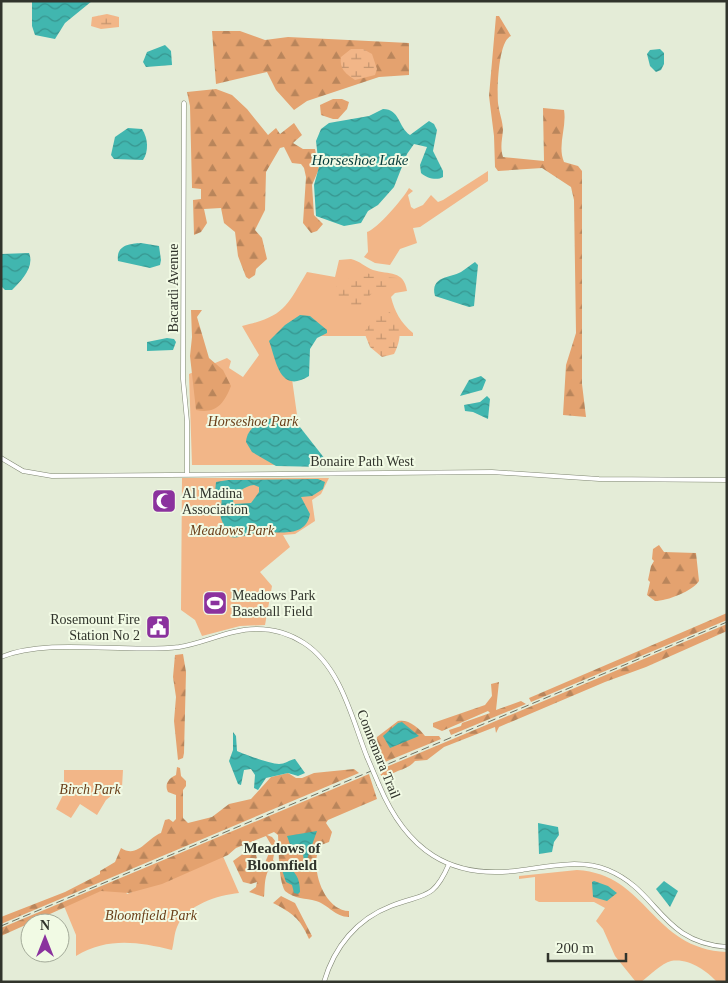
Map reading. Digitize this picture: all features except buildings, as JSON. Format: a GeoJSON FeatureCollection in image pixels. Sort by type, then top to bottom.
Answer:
{"type":"FeatureCollection","features":[{"type":"Feature","properties":{"kind":"street","name":"Bacardi Avenue"},"geometry":{"type":"LineString","coordinates":[[184,103],[183,379],[187,421],[187,474]]}},
{"type":"Feature","properties":{"kind":"street","name":"Bonaire Path West"},"geometry":{"type":"LineString","coordinates":[[1,458],[23,471],[46,476],[492,472],[599,480],[727,480]]}},
{"type":"Feature","properties":{"kind":"street","name":"Connemara Trail"},"geometry":{"type":"LineString","coordinates":[[1,657],[35,649],[172,648],[243,630],[278,632],[307,645],[330,670],[391,812],[406,833],[430,853],[449,864],[492,872],[572,864],[600,867],[626,881],[679,932],[703,943],[727,946]]}},
{"type":"Feature","properties":{"kind":"street"},"geometry":{"type":"LineString","coordinates":[[324,982],[334,955],[355,928],[384,909],[431,892],[443,878],[449,864]]}},
{"type":"Feature","properties":{"kind":"green space"},"geometry":{"type":"Polygon","coordinates":[[[107,14],[119,17],[119,27],[101,29],[91,26],[92,17],[107,14]]]}},
{"type":"Feature","properties":{"kind":"green space"},"geometry":{"type":"Polygon","coordinates":[[[496,16],[499,16],[511,36],[503,47],[498,77],[498,103],[503,127],[501,147],[503,157],[544,161],[543,108],[564,110],[562,156],[564,162],[578,166],[582,171],[582,384],[586,417],[563,415],[566,365],[576,333],[574,200],[571,187],[542,168],[498,171],[495,167],[494,136],[489,96],[496,16]]]}},
{"type":"Feature","properties":{"kind":"green space"},"geometry":{"type":"Polygon","coordinates":[[[212,31],[240,31],[265,40],[288,37],[409,43],[409,75],[379,77],[307,101],[294,110],[276,90],[267,72],[216,84],[212,31]]]}},
{"type":"Feature","properties":{"kind":"green space"},"geometry":{"type":"Polygon","coordinates":[[[351,49],[363,49],[372,54],[377,69],[375,75],[355,80],[346,73],[341,65],[341,57],[351,49]]]}},
{"type":"Feature","properties":{"kind":"green space"},"geometry":{"type":"Polygon","coordinates":[[[216,89],[232,95],[247,109],[268,135],[276,128],[280,134],[294,123],[302,135],[293,143],[303,149],[315,149],[319,169],[312,185],[314,215],[323,224],[317,231],[311,233],[303,223],[306,177],[304,168],[301,164],[292,163],[284,147],[280,148],[266,172],[265,210],[255,230],[262,238],[267,259],[256,269],[255,275],[249,279],[246,277],[238,256],[235,232],[224,223],[221,208],[204,209],[207,223],[201,232],[194,235],[193,200],[201,199],[201,189],[192,188],[190,106],[187,92],[216,89]]]}},
{"type":"Feature","properties":{"kind":"green space"},"geometry":{"type":"Polygon","coordinates":[[[333,99],[342,99],[349,102],[347,109],[338,119],[321,115],[320,105],[333,99]]]}},
{"type":"Feature","properties":{"kind":"green space"},"geometry":{"type":"Polygon","coordinates":[[[488,171],[488,181],[420,227],[413,228],[417,243],[400,249],[390,265],[375,263],[364,257],[368,252],[367,232],[389,213],[409,188],[413,191],[408,195],[411,207],[414,209],[423,205],[431,195],[438,202],[443,200],[488,171]]]}},
{"type":"Feature","properties":{"kind":"green space","name":"Horseshoe Park"},"geometry":{"type":"Polygon","coordinates":[[[351,259],[373,270],[395,274],[403,280],[407,291],[395,293],[391,297],[399,316],[413,333],[413,336],[286,336],[304,465],[192,465],[189,374],[227,358],[231,361],[229,368],[243,377],[259,355],[242,326],[276,314],[289,302],[307,272],[335,277],[339,260],[351,259]]]}},
{"type":"Feature","properties":{"kind":"green space"},"geometry":{"type":"Polygon","coordinates":[[[361,271],[378,277],[397,278],[399,283],[376,290],[357,309],[339,305],[333,297],[337,285],[361,271]]]}},
{"type":"Feature","properties":{"kind":"green space"},"geometry":{"type":"Polygon","coordinates":[[[191,310],[202,310],[197,317],[209,358],[223,370],[231,386],[222,403],[214,409],[203,411],[196,410],[190,356],[192,337],[191,310]]]}},
{"type":"Feature","properties":{"kind":"green space"},"geometry":{"type":"Polygon","coordinates":[[[389,312],[397,321],[400,332],[394,354],[382,357],[370,347],[364,332],[374,319],[389,312]]]}},
{"type":"Feature","properties":{"kind":"green space","name":"Meadows Park"},"geometry":{"type":"Polygon","coordinates":[[[182,478],[329,478],[321,494],[312,500],[315,521],[295,534],[283,535],[290,547],[260,572],[272,586],[265,625],[240,626],[202,636],[195,620],[181,610],[182,478]]]}},
{"type":"Feature","properties":{"kind":"green space"},"geometry":{"type":"Polygon","coordinates":[[[659,545],[664,552],[696,553],[699,581],[696,585],[679,595],[655,601],[647,595],[650,582],[648,580],[654,561],[652,559],[653,549],[659,545]]]}},
{"type":"Feature","properties":{"kind":"green space"},"geometry":{"type":"Polygon","coordinates":[[[727,613],[727,620],[531,702],[529,698],[727,613]]]}},
{"type":"Feature","properties":{"kind":"green space"},"geometry":{"type":"Polygon","coordinates":[[[727,624],[727,631],[646,667],[605,682],[499,727],[496,733],[495,727],[444,747],[427,760],[415,761],[408,767],[386,777],[383,781],[379,770],[727,624]]]}},
{"type":"Feature","properties":{"kind":"green space"},"geometry":{"type":"Polygon","coordinates":[[[183,654],[186,672],[184,753],[183,758],[178,760],[174,721],[176,697],[173,677],[175,655],[183,654]]]}},
{"type":"Feature","properties":{"kind":"green space"},"geometry":{"type":"Polygon","coordinates":[[[499,682],[496,710],[521,701],[526,704],[451,735],[449,730],[490,713],[488,711],[442,731],[433,727],[433,723],[485,705],[492,696],[491,684],[499,682]]]}},
{"type":"Feature","properties":{"kind":"green space"},"geometry":{"type":"Polygon","coordinates":[[[398,721],[410,723],[417,727],[425,736],[439,736],[441,739],[385,762],[378,762],[375,750],[377,737],[398,721]]]}},
{"type":"Feature","properties":{"kind":"green space"},"geometry":{"type":"Polygon","coordinates":[[[177,767],[180,768],[181,776],[186,781],[186,786],[183,790],[183,818],[188,823],[212,817],[229,804],[251,799],[271,777],[288,773],[296,778],[302,778],[314,773],[354,769],[359,773],[27,913],[20,913],[20,916],[1,924],[1,917],[65,892],[100,874],[100,871],[115,862],[121,848],[132,851],[161,833],[165,820],[169,819],[173,822],[176,819],[176,795],[168,792],[167,784],[176,775],[177,767]]]}},
{"type":"Feature","properties":{"kind":"green space","name":"Birch Park"},"geometry":{"type":"Polygon","coordinates":[[[64,770],[123,770],[122,787],[106,800],[97,815],[80,804],[71,818],[56,809],[64,793],[64,770]]]}},
{"type":"Feature","properties":{"kind":"green space"},"geometry":{"type":"Polygon","coordinates":[[[369,774],[377,799],[328,820],[326,823],[332,832],[329,842],[321,845],[317,853],[317,874],[325,895],[340,909],[349,911],[349,917],[340,915],[321,903],[296,897],[285,891],[280,872],[278,835],[274,832],[267,835],[276,842],[273,860],[278,865],[276,869],[268,871],[264,897],[249,892],[256,887],[257,882],[251,884],[243,882],[233,861],[244,853],[256,854],[258,864],[264,865],[272,846],[266,836],[236,848],[228,855],[162,884],[129,893],[101,891],[52,913],[37,913],[369,774]]]}},
{"type":"Feature","properties":{"kind":"green space","name":"Bloomfield Park"},"geometry":{"type":"Polygon","coordinates":[[[222,854],[239,893],[222,896],[195,907],[181,919],[175,933],[172,950],[135,943],[123,943],[100,946],[76,956],[76,935],[70,920],[70,913],[67,913],[64,906],[121,882],[127,894],[222,854]]]}},
{"type":"Feature","properties":{"kind":"green space"},"geometry":{"type":"Polygon","coordinates":[[[577,870],[601,875],[620,884],[665,926],[681,938],[702,948],[727,952],[727,982],[717,982],[708,973],[690,963],[671,961],[641,982],[636,982],[615,956],[603,929],[596,921],[605,908],[594,902],[539,902],[535,900],[535,877],[519,879],[519,876],[577,870]]]}},
{"type":"Feature","properties":{"kind":"green space"},"geometry":{"type":"Polygon","coordinates":[[[281,896],[295,903],[312,936],[309,939],[295,917],[273,903],[281,896]]]}},
{"type":"Feature","properties":{"kind":"green space"},"geometry":{"type":"Polygon","coordinates":[[[20,920],[20,927],[1,936],[1,928],[20,920]]]}},
{"type":"Feature","properties":{"kind":"water"},"geometry":{"type":"Polygon","coordinates":[[[32,1],[92,1],[65,23],[55,39],[35,35],[32,26],[32,1]]]}},
{"type":"Feature","properties":{"kind":"water"},"geometry":{"type":"Polygon","coordinates":[[[165,45],[171,51],[172,65],[146,67],[143,62],[147,52],[165,45]]]}},
{"type":"Feature","properties":{"kind":"water"},"geometry":{"type":"Polygon","coordinates":[[[660,49],[664,53],[664,64],[661,70],[656,72],[650,66],[647,54],[650,50],[660,49]]]}},
{"type":"Feature","properties":{"kind":"water","name":"Horseshoe Lake"},"geometry":{"type":"Polygon","coordinates":[[[383,109],[393,112],[410,135],[429,121],[434,124],[437,130],[433,151],[443,171],[443,177],[438,179],[432,178],[421,173],[420,165],[427,147],[414,144],[407,154],[394,187],[378,205],[368,211],[361,223],[344,226],[316,216],[314,185],[319,167],[316,141],[321,129],[329,123],[369,116],[383,109]]]}},
{"type":"Feature","properties":{"kind":"water"},"geometry":{"type":"Polygon","coordinates":[[[128,128],[142,129],[144,133],[147,140],[147,149],[143,160],[114,159],[111,155],[115,137],[128,128]]]}},
{"type":"Feature","properties":{"kind":"water"},"geometry":{"type":"Polygon","coordinates":[[[141,243],[159,246],[160,265],[150,268],[118,261],[119,252],[124,246],[141,243]]]}},
{"type":"Feature","properties":{"kind":"water"},"geometry":{"type":"Polygon","coordinates":[[[29,253],[30,263],[26,273],[12,290],[5,290],[1,286],[1,254],[29,253]]]}},
{"type":"Feature","properties":{"kind":"water"},"geometry":{"type":"Polygon","coordinates":[[[475,262],[478,265],[474,306],[469,307],[435,296],[434,289],[438,281],[461,272],[475,262]]]}},
{"type":"Feature","properties":{"kind":"water"},"geometry":{"type":"Polygon","coordinates":[[[300,315],[310,316],[327,330],[327,333],[317,338],[310,349],[309,376],[299,381],[291,381],[280,372],[269,341],[285,325],[300,315]]]}},
{"type":"Feature","properties":{"kind":"water"},"geometry":{"type":"Polygon","coordinates":[[[167,338],[174,339],[176,342],[173,350],[147,351],[147,342],[167,338]]]}},
{"type":"Feature","properties":{"kind":"water"},"geometry":{"type":"Polygon","coordinates":[[[481,376],[486,380],[482,390],[460,396],[469,380],[481,376]]]}},
{"type":"Feature","properties":{"kind":"water"},"geometry":{"type":"Polygon","coordinates":[[[487,396],[490,399],[488,419],[473,412],[465,411],[464,405],[480,402],[487,396]]]}},
{"type":"Feature","properties":{"kind":"water"},"geometry":{"type":"Polygon","coordinates":[[[278,417],[296,422],[325,459],[325,467],[276,466],[252,452],[246,442],[249,432],[257,424],[278,417]]]}},
{"type":"Feature","properties":{"kind":"water"},"geometry":{"type":"Polygon","coordinates":[[[318,479],[325,482],[323,489],[312,496],[301,497],[310,514],[303,527],[290,532],[261,532],[241,537],[230,537],[220,512],[221,496],[215,492],[216,482],[228,480],[318,479]],[[254,485],[241,490],[234,498],[234,504],[251,503],[259,492],[259,487],[254,485]]]}},
{"type":"Feature","properties":{"kind":"water"},"geometry":{"type":"Polygon","coordinates":[[[402,722],[419,736],[390,748],[383,736],[398,723],[402,722]]]}},
{"type":"Feature","properties":{"kind":"water"},"geometry":{"type":"Polygon","coordinates":[[[233,732],[236,736],[237,751],[275,764],[295,759],[305,773],[298,776],[288,773],[266,778],[258,790],[254,788],[255,775],[251,769],[244,770],[241,785],[238,784],[229,761],[233,750],[233,732]]]}},
{"type":"Feature","properties":{"kind":"water"},"geometry":{"type":"Polygon","coordinates":[[[538,823],[558,827],[559,835],[554,842],[552,852],[539,854],[538,823]]]}},
{"type":"Feature","properties":{"kind":"water"},"geometry":{"type":"Polygon","coordinates":[[[317,831],[307,859],[304,860],[302,849],[291,847],[287,836],[317,831]]]}},
{"type":"Feature","properties":{"kind":"water"},"geometry":{"type":"Polygon","coordinates":[[[284,866],[292,870],[298,879],[300,892],[298,894],[294,893],[292,885],[286,882],[282,870],[284,866]]]}},
{"type":"Feature","properties":{"kind":"water"},"geometry":{"type":"Polygon","coordinates":[[[664,881],[678,891],[670,907],[656,889],[664,881]]]}},
{"type":"Feature","properties":{"kind":"water"},"geometry":{"type":"Polygon","coordinates":[[[592,882],[608,886],[617,893],[607,901],[593,897],[592,882]]]}},
{"type":"Feature","properties":{"kind":"railway"},"geometry":{"type":"LineString","coordinates":[[1,926],[727,622]]}},
{"type":"Feature","properties":{"kind":"place","name":"Al Madina Association"},"geometry":{"type":"Point","coordinates":[164,501]}},
{"type":"Feature","properties":{"kind":"place","name":"Meadows Park Baseball Field"},"geometry":{"type":"Point","coordinates":[215,603]}},
{"type":"Feature","properties":{"kind":"place","name":"Rosemount Fire Station No 2"},"geometry":{"type":"Point","coordinates":[158,627]}},
{"type":"Feature","properties":{"kind":"district","name":"Meadows of Bloomfield"},"geometry":{"type":"Point","coordinates":[282,856]}}]}
